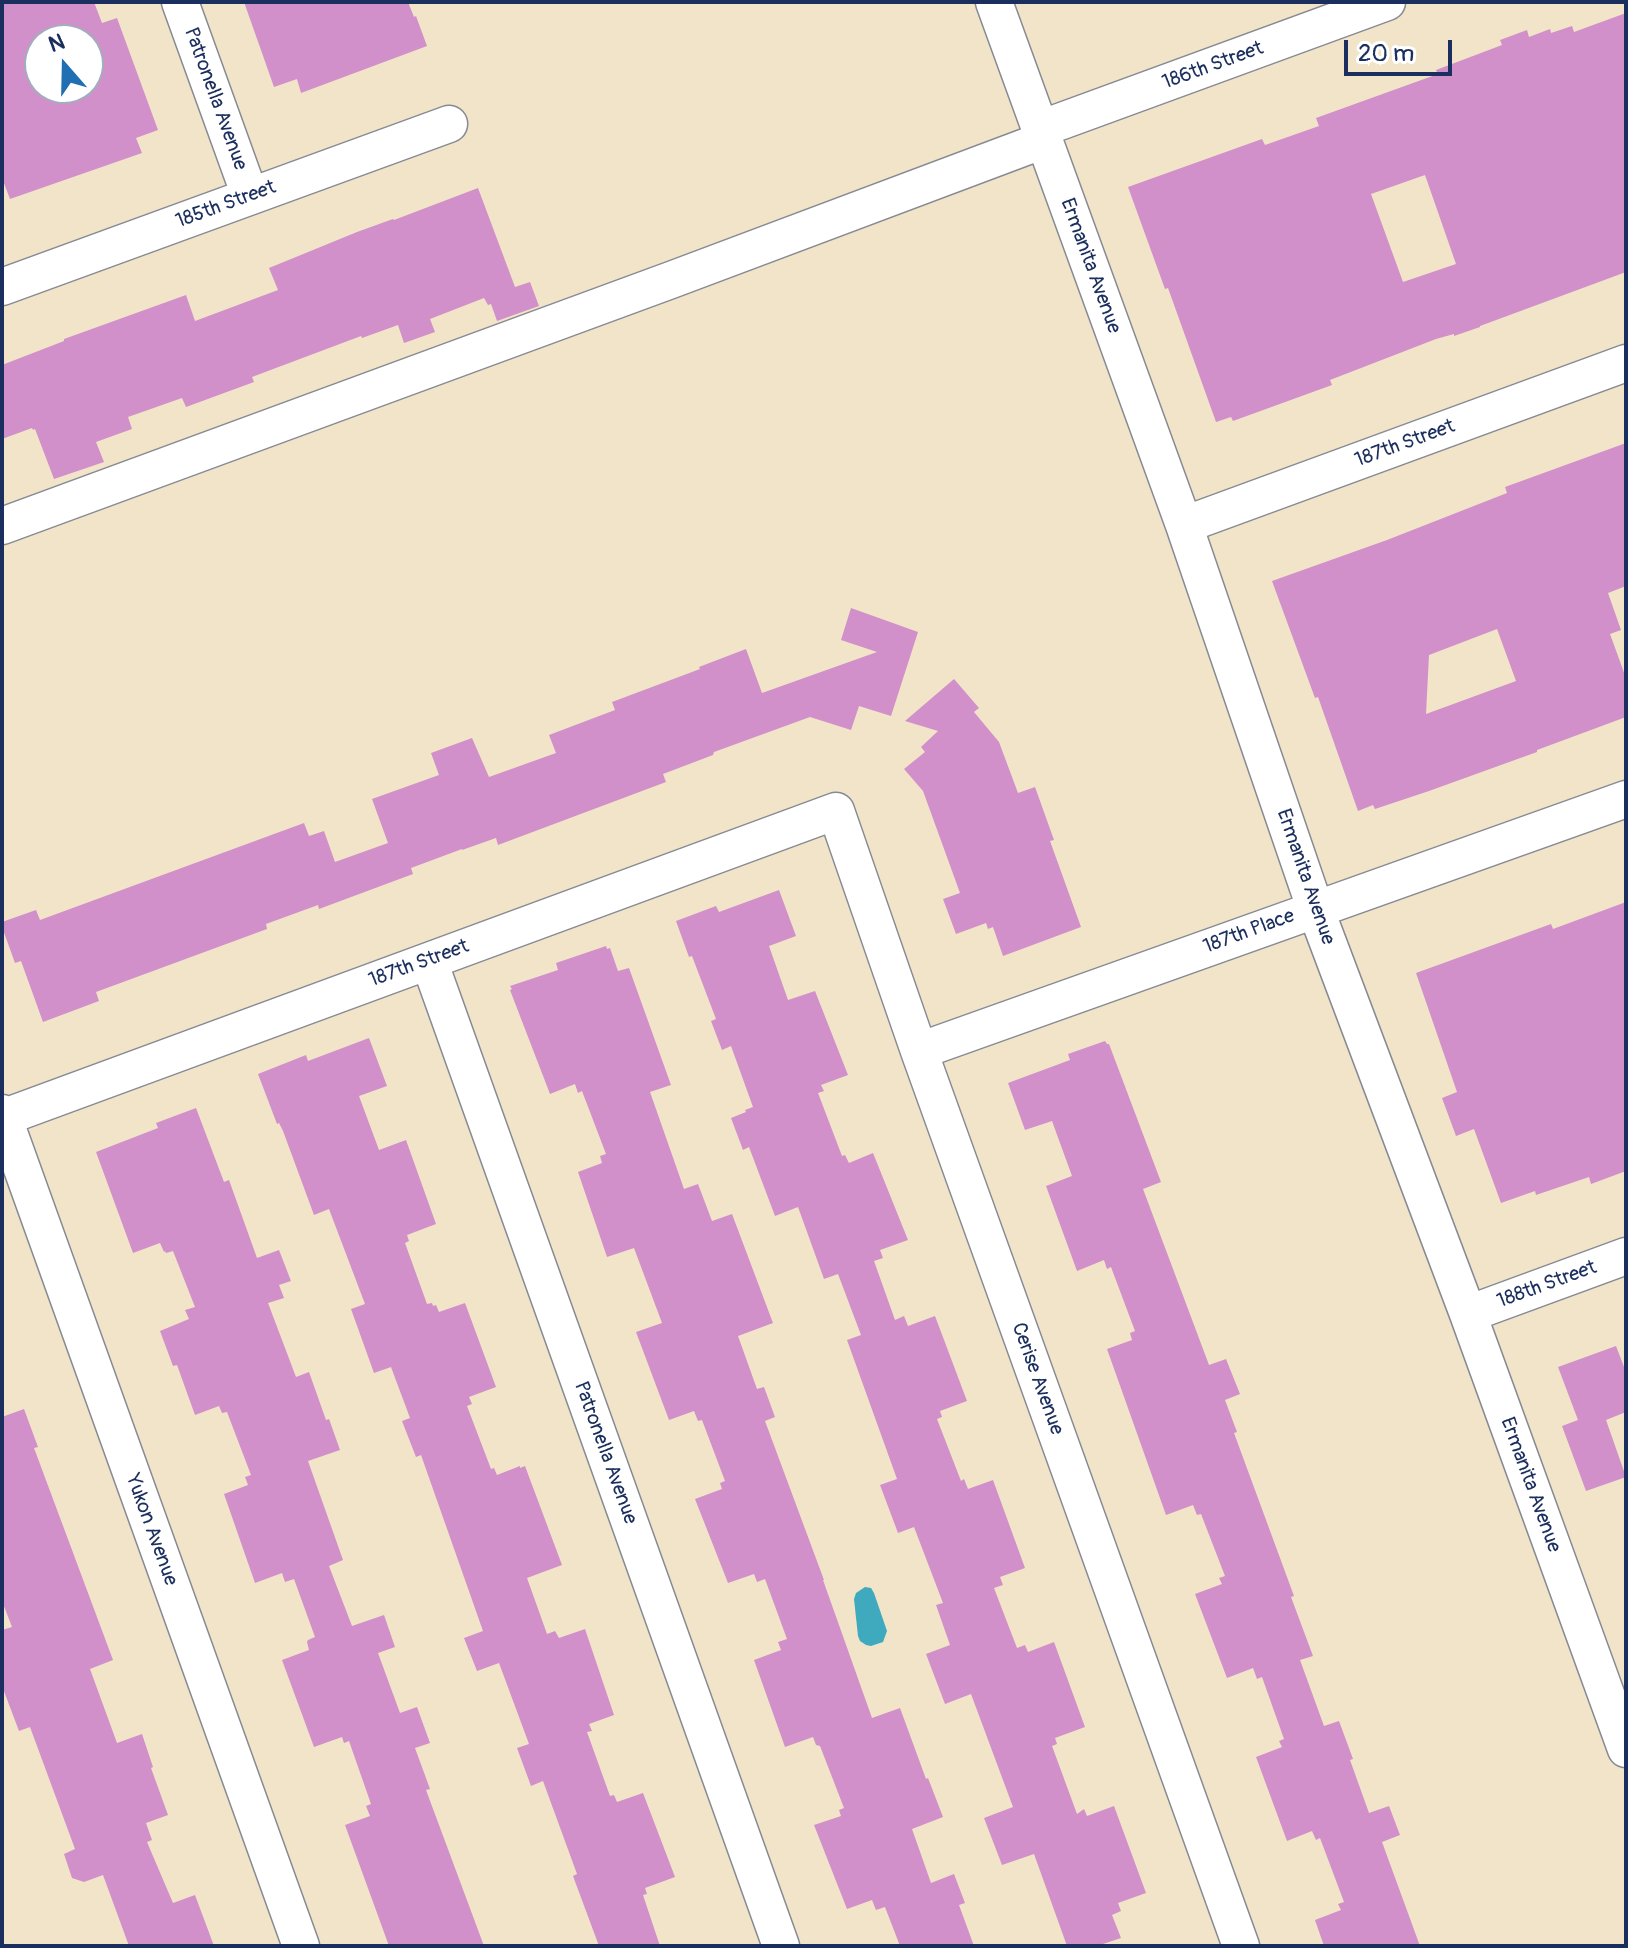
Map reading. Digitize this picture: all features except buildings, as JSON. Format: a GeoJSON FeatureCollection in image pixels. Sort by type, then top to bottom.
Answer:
{"type":"FeatureCollection","features":[{"type":"Feature","properties":{"kind":"street","name":"Patronella Avenue"},"geometry":{"type":"LineString","coordinates":[[180,2],[250,196]]}},
{"type":"Feature","properties":{"kind":"street","name":"Ermanita Avenue"},"geometry":{"type":"LineString","coordinates":[[994,2],[1184,525],[1315,908],[1618,1702],[1626,1749]]}},
{"type":"Feature","properties":{"kind":"street","name":"186th Street"},"geometry":{"type":"LineString","coordinates":[[2,526],[656,286],[1387,2]]}},
{"type":"Feature","properties":{"kind":"street","name":"185th Street"},"geometry":{"type":"LineString","coordinates":[[2,287],[449,124]]}},
{"type":"Feature","properties":{"kind":"street","name":"187th Street"},"geometry":{"type":"LineString","coordinates":[[1184,525],[1626,363]]}},
{"type":"Feature","properties":{"kind":"street","name":"187th Place"},"geometry":{"type":"LineString","coordinates":[[919,1051],[1626,799]]}},
{"type":"Feature","properties":{"kind":"street","name":"187th Street"},"geometry":{"type":"LineString","coordinates":[[2,1116],[836,811]]}},
{"type":"Feature","properties":{"kind":"street","name":"Cerise Avenue"},"geometry":{"type":"LineString","coordinates":[[836,811],[919,1051],[1241,1946]]}},
{"type":"Feature","properties":{"kind":"street","name":"Patronella Avenue"},"geometry":{"type":"LineString","coordinates":[[429,961],[781,1946]]}},
{"type":"Feature","properties":{"kind":"street","name":"Yukon Avenue"},"geometry":{"type":"LineString","coordinates":[[2,1116],[301,1946]]}},
{"type":"Feature","properties":{"kind":"street","name":"188th Street"},"geometry":{"type":"LineString","coordinates":[[1468,1314],[1626,1256]]}},
{"type":"Feature","properties":{"kind":"water"},"geometry":{"type":"Polygon","coordinates":[[[865,1587],[871,1588],[874,1593],[887,1631],[883,1642],[871,1646],[860,1641],[858,1636],[854,1599],[856,1593],[865,1587]]]}}]}
